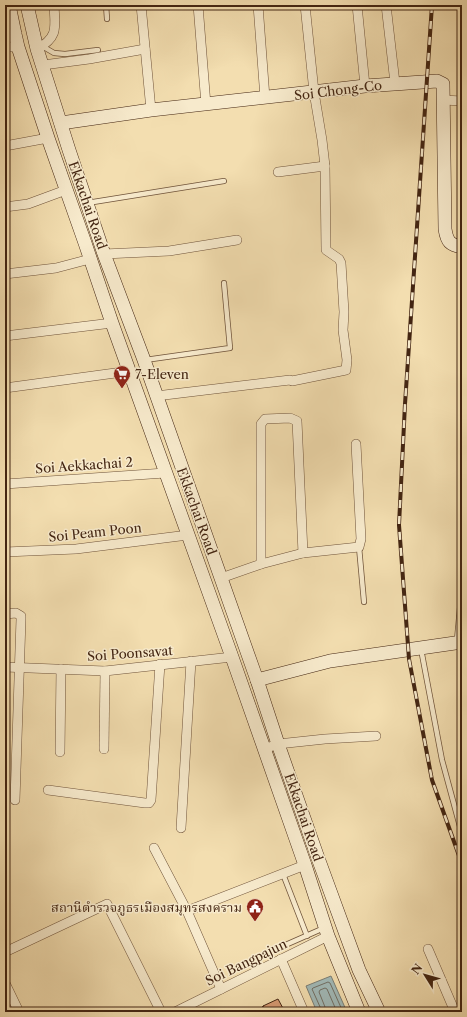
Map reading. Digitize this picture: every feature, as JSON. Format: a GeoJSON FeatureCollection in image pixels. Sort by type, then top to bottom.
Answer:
{"type":"FeatureCollection","features":[{"type":"Feature","properties":{"kind":"main road","name":"Ekkachai Road"},"geometry":{"type":"LineString","coordinates":[[9,5],[18,47],[112,323],[232,657],[327,932],[359,1012]]}},
{"type":"Feature","properties":{"kind":"main road","name":"Ekkachai Road"},"geometry":{"type":"LineString","coordinates":[[27,5],[43,66],[104,254],[144,360],[318,858],[359,970],[379,1012]]}},
{"type":"Feature","properties":{"kind":"main road","name":"Soi Chong-Co"},"geometry":{"type":"LineString","coordinates":[[61,123],[151,110],[365,86],[437,81],[443,84],[446,238],[453,245],[462,247]]}},
{"type":"Feature","properties":{"kind":"main road"},"geometry":{"type":"LineString","coordinates":[[257,680],[330,661],[460,642]]}},
{"type":"Feature","properties":{"kind":"street"},"geometry":{"type":"LineString","coordinates":[[39,47],[47,43],[52,37],[54,31],[54,5]]}},
{"type":"Feature","properties":{"kind":"street"},"geometry":{"type":"LineString","coordinates":[[141,5],[151,110]]}},
{"type":"Feature","properties":{"kind":"street"},"geometry":{"type":"LineString","coordinates":[[198,5],[206,105]]}},
{"type":"Feature","properties":{"kind":"street"},"geometry":{"type":"LineString","coordinates":[[258,5],[265,98]]}},
{"type":"Feature","properties":{"kind":"street"},"geometry":{"type":"LineString","coordinates":[[156,396],[290,380],[292,381],[346,370],[348,360],[343,330],[344,312],[341,263],[326,250],[325,166],[314,92],[305,5]]}},
{"type":"Feature","properties":{"kind":"street"},"geometry":{"type":"LineString","coordinates":[[357,5],[365,86]]}},
{"type":"Feature","properties":{"kind":"street"},"geometry":{"type":"LineString","coordinates":[[386,5],[395,83]]}},
{"type":"Feature","properties":{"kind":"street"},"geometry":{"type":"LineString","coordinates":[[5,48],[18,47]]}},
{"type":"Feature","properties":{"kind":"street"},"geometry":{"type":"LineString","coordinates":[[43,66],[145,49]]}},
{"type":"Feature","properties":{"kind":"street"},"geometry":{"type":"LineString","coordinates":[[443,100],[462,102]]}},
{"type":"Feature","properties":{"kind":"street"},"geometry":{"type":"LineString","coordinates":[[5,146],[48,138]]}},
{"type":"Feature","properties":{"kind":"street"},"geometry":{"type":"LineString","coordinates":[[278,172],[325,166]]}},
{"type":"Feature","properties":{"kind":"street"},"geometry":{"type":"LineString","coordinates":[[5,208],[28,204],[66,190]]}},
{"type":"Feature","properties":{"kind":"street"},"geometry":{"type":"LineString","coordinates":[[104,254],[169,251],[237,240]]}},
{"type":"Feature","properties":{"kind":"street"},"geometry":{"type":"LineString","coordinates":[[5,274],[56,268],[90,259]]}},
{"type":"Feature","properties":{"kind":"street"},"geometry":{"type":"LineString","coordinates":[[5,336],[112,323]]}},
{"type":"Feature","properties":{"kind":"street"},"geometry":{"type":"LineString","coordinates":[[5,388],[130,371]]}},
{"type":"Feature","properties":{"kind":"street"},"geometry":{"type":"LineString","coordinates":[[261,564],[261,424],[265,419],[290,418],[297,421],[303,553]]}},
{"type":"Feature","properties":{"kind":"street"},"geometry":{"type":"LineString","coordinates":[[221,578],[261,564],[303,553],[359,548],[361,539],[356,444]]}},
{"type":"Feature","properties":{"kind":"street","name":"Soi Aekkachai 2"},"geometry":{"type":"LineString","coordinates":[[5,484],[165,473]]}},
{"type":"Feature","properties":{"kind":"street","name":"Soi Peam Poon"},"geometry":{"type":"LineString","coordinates":[[5,552],[76,549],[188,535]]}},
{"type":"Feature","properties":{"kind":"street"},"geometry":{"type":"LineString","coordinates":[[5,614],[16,613],[21,616],[15,800]]}},
{"type":"Feature","properties":{"kind":"street","name":"Soi Poonsavat"},"geometry":{"type":"LineString","coordinates":[[5,667],[105,671],[232,657]]}},
{"type":"Feature","properties":{"kind":"street"},"geometry":{"type":"LineString","coordinates":[[181,828],[191,661]]}},
{"type":"Feature","properties":{"kind":"street"},"geometry":{"type":"LineString","coordinates":[[48,790],[149,803],[151,800],[160,664]]}},
{"type":"Feature","properties":{"kind":"street"},"geometry":{"type":"LineString","coordinates":[[60,752],[61,669]]}},
{"type":"Feature","properties":{"kind":"street"},"geometry":{"type":"LineString","coordinates":[[104,749],[105,671]]}},
{"type":"Feature","properties":{"kind":"street"},"geometry":{"type":"LineString","coordinates":[[264,749],[278,744],[376,736]]}},
{"type":"Feature","properties":{"kind":"street"},"geometry":{"type":"LineString","coordinates":[[154,848],[187,911],[221,989]]}},
{"type":"Feature","properties":{"kind":"street"},"geometry":{"type":"LineString","coordinates":[[187,911],[305,865]]}},
{"type":"Feature","properties":{"kind":"street"},"geometry":{"type":"LineString","coordinates":[[5,952],[107,904],[161,1012]]}},
{"type":"Feature","properties":{"kind":"street","name":"Soi Bangpajun"},"geometry":{"type":"LineString","coordinates":[[175,1012],[281,959],[327,932]]}},
{"type":"Feature","properties":{"kind":"street"},"geometry":{"type":"LineString","coordinates":[[428,949],[455,1012]]}},
{"type":"Feature","properties":{"kind":"street"},"geometry":{"type":"LineString","coordinates":[[281,959],[304,1012]]}},
{"type":"Feature","properties":{"kind":"street"},"geometry":{"type":"LineString","coordinates":[[5,983],[19,1012]]}},
{"type":"Feature","properties":{"kind":"lane"},"geometry":{"type":"LineString","coordinates":[[106,5],[107,19]]}},
{"type":"Feature","properties":{"kind":"lane"},"geometry":{"type":"LineString","coordinates":[[39,47],[54,53],[65,54],[98,50]]}},
{"type":"Feature","properties":{"kind":"lane"},"geometry":{"type":"LineString","coordinates":[[87,203],[224,181]]}},
{"type":"Feature","properties":{"kind":"lane"},"geometry":{"type":"LineString","coordinates":[[144,360],[230,348],[224,283]]}},
{"type":"Feature","properties":{"kind":"lane"},"geometry":{"type":"LineString","coordinates":[[359,548],[364,602]]}},
{"type":"Feature","properties":{"kind":"lane"},"geometry":{"type":"LineString","coordinates":[[460,642],[462,586]]}},
{"type":"Feature","properties":{"kind":"lane"},"geometry":{"type":"LineString","coordinates":[[420,647],[442,760],[462,834]]}},
{"type":"Feature","properties":{"kind":"lane"},"geometry":{"type":"LineString","coordinates":[[283,874],[307,936]]}},
{"type":"Feature","properties":{"kind":"lane"},"geometry":{"type":"LineString","coordinates":[[274,950],[307,936],[327,932]]}},
{"type":"Feature","properties":{"kind":"water"},"geometry":{"type":"Polygon","coordinates":[[[331,976],[347,1012],[317,1012],[306,986],[331,976]]]}},
{"type":"Feature","properties":{"kind":"building"},"geometry":{"type":"Polygon","coordinates":[[[278,999],[285,1012],[266,1012],[263,1006],[278,999]]]}},
{"type":"Feature","properties":{"kind":"railway"},"geometry":{"type":"LineString","coordinates":[[432,5],[405,404],[399,525],[409,659],[432,780],[462,864]]}},
{"type":"Feature","properties":{"kind":"place","name":"7-Eleven"},"geometry":{"type":"Point","coordinates":[122,389]}},
{"type":"Feature","properties":{"kind":"place","name":"สถานีตำรวจภูธรเมืองสมุทรสงคราม"},"geometry":{"type":"Point","coordinates":[255,922]}}]}
